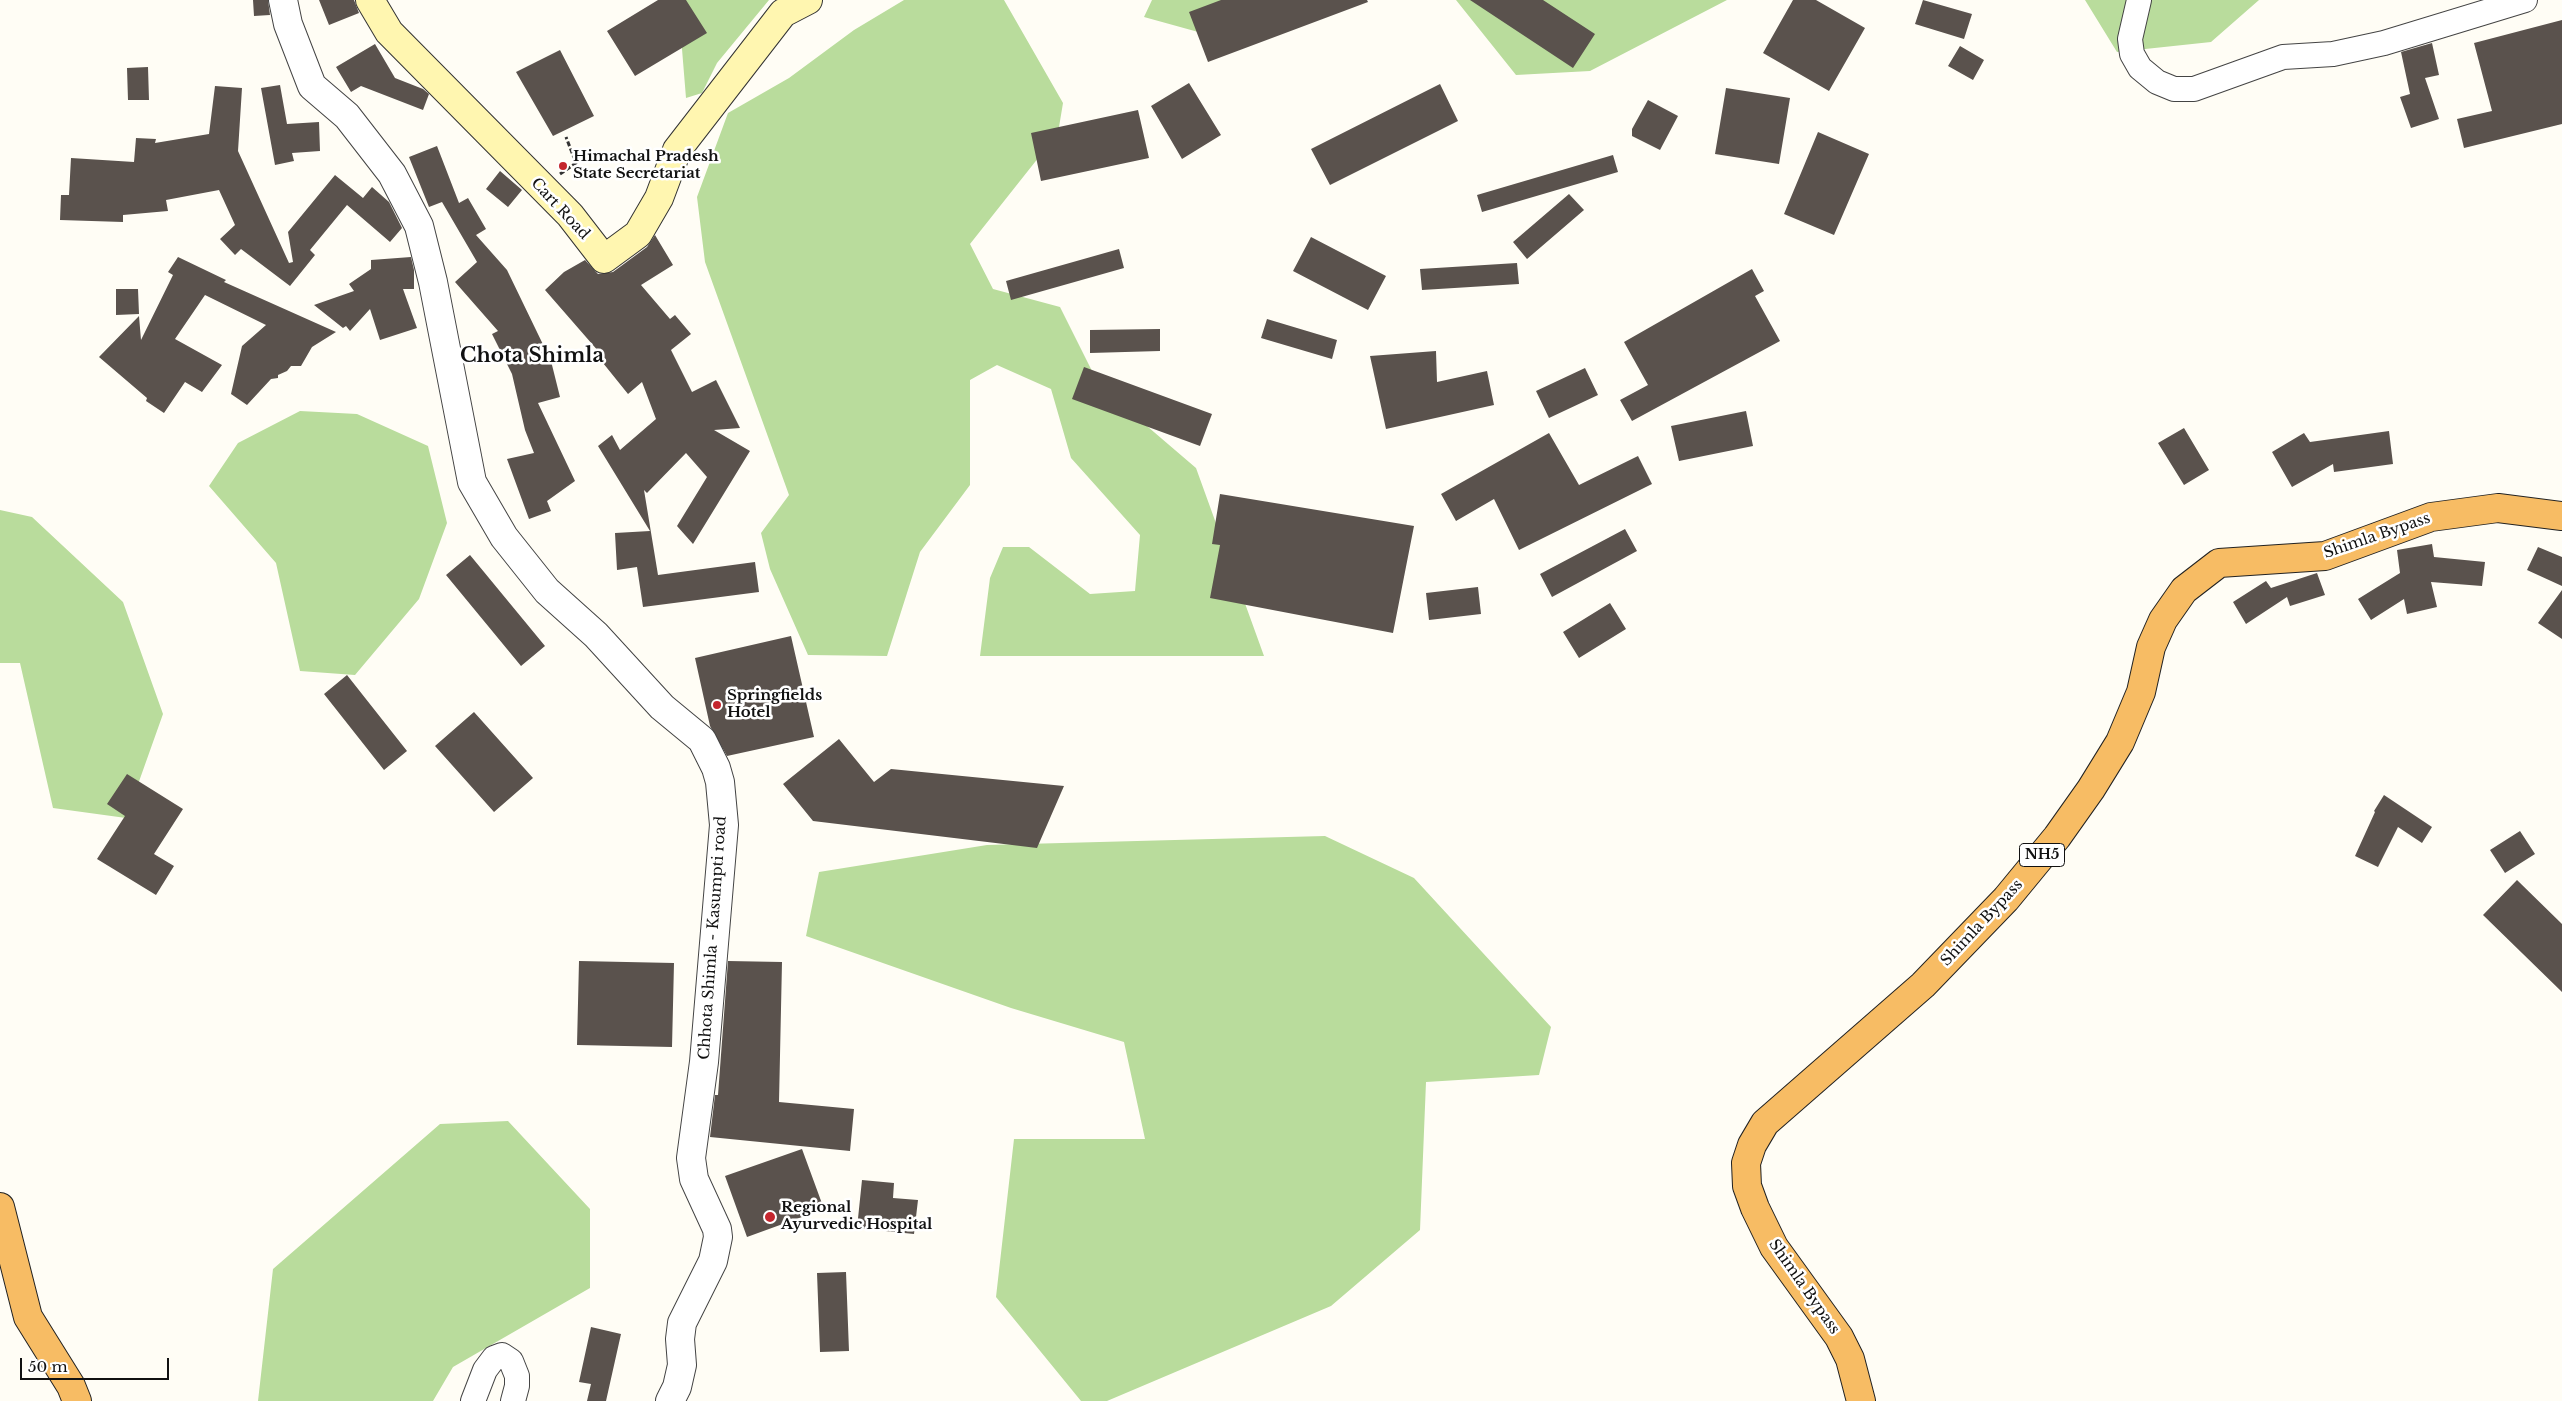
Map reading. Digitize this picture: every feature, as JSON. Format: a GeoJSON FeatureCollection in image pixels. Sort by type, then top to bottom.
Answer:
{"type":"FeatureCollection","features":[{"type":"Feature","properties":{"kind":"highway","name":"Shimla Bypass"},"geometry":{"type":"LineString","coordinates":[[1861,1401],[1850,1359],[1839,1338],[1774,1247],[1755,1208],[1747,1186],[1746,1163],[1752,1145],[1765,1123],[1923,985],[2006,900],[2057,837],[2091,789],[2120,742],[2141,692],[2151,647],[2163,620],[2184,590],[2219,564],[2325,556],[2432,516],[2498,508],[2562,516]]}},
{"type":"Feature","properties":{"kind":"highway"},"geometry":{"type":"LineString","coordinates":[[0,1207],[28,1317],[71,1386],[77,1401]]}},
{"type":"Feature","properties":{"kind":"main road","name":"Cart Road"},"geometry":{"type":"LineString","coordinates":[[370,0],[389,32],[570,215],[604,259],[638,234],[659,198],[677,150],[783,13],[808,0]]}},
{"type":"Feature","properties":{"kind":"street","name":"Chhota Shimla - Kasumpti road"},"geometry":{"type":"LineString","coordinates":[[283,0],[288,24],[312,86],[347,116],[392,174],[419,226],[433,282],[472,482],[504,537],[547,591],[596,635],[662,707],[702,740],[716,768],[724,825],[704,1062],[691,1158],[694,1179],[717,1229],[718,1237],[713,1261],[682,1323],[680,1339],[682,1365],[675,1394],[670,1401]]}},
{"type":"Feature","properties":{"kind":"street"},"geometry":{"type":"LineString","coordinates":[[2139,0],[2130,38],[2132,54],[2140,68],[2156,82],[2174,89],[2194,89],[2282,57],[2333,54],[2384,42],[2525,0]]}},
{"type":"Feature","properties":{"kind":"street"},"geometry":{"type":"LineString","coordinates":[[473,1401],[485,1370],[494,1358],[502,1355],[511,1361],[517,1376],[513,1401]]}},
{"type":"Feature","properties":{"kind":"green space"},"geometry":{"type":"Polygon","coordinates":[[[678,0],[769,0],[717,63],[702,93],[686,98],[678,0]]]}},
{"type":"Feature","properties":{"kind":"green space"},"geometry":{"type":"Polygon","coordinates":[[[904,0],[1004,0],[1063,103],[1058,133],[970,244],[993,289],[1060,307],[1099,385],[1196,468],[1264,656],[980,656],[990,578],[1003,547],[1029,547],[1090,594],[1135,591],[1140,535],[1071,458],[1051,389],[997,365],[970,380],[970,485],[920,552],[887,656],[808,655],[770,569],[761,533],[789,495],[705,262],[697,197],[728,113],[789,78],[854,30],[904,0]]]}},
{"type":"Feature","properties":{"kind":"green space"},"geometry":{"type":"Polygon","coordinates":[[[1152,0],[1316,0],[1238,43],[1144,17],[1152,0]]]}},
{"type":"Feature","properties":{"kind":"green space"},"geometry":{"type":"Polygon","coordinates":[[[1456,0],[1727,0],[1590,71],[1516,75],[1456,0]]]}},
{"type":"Feature","properties":{"kind":"green space"},"geometry":{"type":"Polygon","coordinates":[[[2085,0],[2259,0],[2211,42],[2117,52],[2085,0]]]}},
{"type":"Feature","properties":{"kind":"green space"},"geometry":{"type":"Polygon","coordinates":[[[300,411],[357,414],[428,446],[447,523],[419,599],[355,675],[300,671],[276,563],[209,486],[238,443],[300,411]]]}},
{"type":"Feature","properties":{"kind":"green space"},"geometry":{"type":"Polygon","coordinates":[[[0,510],[32,517],[123,602],[163,714],[126,818],[53,808],[20,663],[0,663],[0,510]]]}},
{"type":"Feature","properties":{"kind":"green space"},"geometry":{"type":"Polygon","coordinates":[[[1325,836],[1414,878],[1551,1027],[1539,1075],[1426,1082],[1420,1230],[1331,1306],[1107,1401],[1081,1401],[996,1297],[1014,1139],[1145,1139],[1124,1042],[1011,1008],[806,936],[819,872],[987,845],[1325,836]]]}},
{"type":"Feature","properties":{"kind":"green space"},"geometry":{"type":"Polygon","coordinates":[[[508,1121],[590,1209],[590,1288],[453,1367],[433,1401],[258,1401],[273,1269],[440,1124],[508,1121]]]}},
{"type":"Feature","properties":{"kind":"building"},"geometry":{"type":"Polygon","coordinates":[[[253,0],[268,0],[270,15],[254,16],[253,0]]]}},
{"type":"Feature","properties":{"kind":"building"},"geometry":{"type":"Polygon","coordinates":[[[319,0],[354,0],[359,13],[329,25],[319,0]]]}},
{"type":"Feature","properties":{"kind":"building"},"geometry":{"type":"Polygon","coordinates":[[[658,0],[686,0],[707,33],[635,76],[607,31],[658,0]]]}},
{"type":"Feature","properties":{"kind":"building"},"geometry":{"type":"Polygon","coordinates":[[[1221,0],[1367,0],[1368,2],[1208,62],[1189,12],[1221,0]]]}},
{"type":"Feature","properties":{"kind":"building"},"geometry":{"type":"Polygon","coordinates":[[[1470,0],[1543,0],[1595,34],[1573,68],[1470,0]]]}},
{"type":"Feature","properties":{"kind":"building"},"geometry":{"type":"Polygon","coordinates":[[[1793,0],[1816,0],[1865,28],[1829,91],[1763,53],[1793,0]]]}},
{"type":"Feature","properties":{"kind":"building"},"geometry":{"type":"Polygon","coordinates":[[[1923,0],[1972,14],[1964,39],[1915,24],[1923,0]]]}},
{"type":"Feature","properties":{"kind":"building"},"geometry":{"type":"Polygon","coordinates":[[[2562,20],[2562,124],[2464,148],[2457,119],[2492,111],[2474,43],[2562,20]]]}},
{"type":"Feature","properties":{"kind":"building"},"geometry":{"type":"Polygon","coordinates":[[[2432,43],[2439,75],[2425,78],[2439,119],[2411,128],[2400,97],[2410,94],[2401,52],[2432,43]]]}},
{"type":"Feature","properties":{"kind":"building"},"geometry":{"type":"Polygon","coordinates":[[[375,44],[395,78],[423,89],[429,94],[423,110],[361,86],[351,92],[336,67],[375,44]]]}},
{"type":"Feature","properties":{"kind":"building"},"geometry":{"type":"Polygon","coordinates":[[[1960,46],[1984,60],[1973,80],[1948,66],[1960,46]]]}},
{"type":"Feature","properties":{"kind":"building"},"geometry":{"type":"Polygon","coordinates":[[[560,50],[594,116],[553,136],[516,72],[560,50]]]}},
{"type":"Feature","properties":{"kind":"building"},"geometry":{"type":"Polygon","coordinates":[[[148,67],[149,100],[128,100],[127,68],[148,67]]]}},
{"type":"Feature","properties":{"kind":"building"},"geometry":{"type":"Polygon","coordinates":[[[1189,83],[1221,135],[1182,159],[1151,106],[1189,83]]]}},
{"type":"Feature","properties":{"kind":"building"},"geometry":{"type":"Polygon","coordinates":[[[1440,84],[1458,121],[1330,185],[1311,149],[1440,84]]]}},
{"type":"Feature","properties":{"kind":"building"},"geometry":{"type":"Polygon","coordinates":[[[280,85],[287,124],[319,122],[320,151],[292,153],[294,161],[275,165],[261,88],[280,85]]]}},
{"type":"Feature","properties":{"kind":"building"},"geometry":{"type":"Polygon","coordinates":[[[215,86],[242,88],[238,151],[289,263],[293,262],[288,232],[335,175],[363,198],[372,187],[389,202],[402,228],[390,242],[347,205],[310,250],[315,255],[290,286],[241,249],[235,255],[220,239],[235,225],[219,190],[166,200],[168,211],[123,215],[123,222],[60,220],[61,195],[69,195],[71,158],[134,162],[136,138],[156,139],[155,143],[209,134],[215,86]]]}},
{"type":"Feature","properties":{"kind":"building"},"geometry":{"type":"Polygon","coordinates":[[[1726,88],[1790,98],[1779,164],[1715,154],[1726,88]]]}},
{"type":"Feature","properties":{"kind":"building"},"geometry":{"type":"Polygon","coordinates":[[[1648,100],[1678,116],[1660,150],[1632,136],[1632,129],[1648,100]]]}},
{"type":"Feature","properties":{"kind":"building"},"geometry":{"type":"Polygon","coordinates":[[[1138,110],[1149,158],[1041,181],[1031,133],[1138,110]]]}},
{"type":"Feature","properties":{"kind":"building"},"geometry":{"type":"Polygon","coordinates":[[[1818,132],[1869,154],[1834,235],[1784,214],[1818,132]]]}},
{"type":"Feature","properties":{"kind":"building"},"geometry":{"type":"Polygon","coordinates":[[[437,146],[459,203],[468,198],[486,229],[476,235],[507,270],[551,361],[560,397],[538,403],[575,481],[547,501],[551,511],[529,519],[507,459],[534,453],[525,430],[512,374],[492,334],[498,331],[455,282],[477,262],[442,202],[429,207],[409,157],[437,146]]]}},
{"type":"Feature","properties":{"kind":"building"},"geometry":{"type":"Polygon","coordinates":[[[1613,155],[1618,172],[1482,212],[1477,195],[1613,155]]]}},
{"type":"Feature","properties":{"kind":"building"},"geometry":{"type":"Polygon","coordinates":[[[500,171],[522,190],[508,207],[486,189],[500,171]]]}},
{"type":"Feature","properties":{"kind":"building"},"geometry":{"type":"Polygon","coordinates":[[[1569,194],[1584,210],[1527,259],[1513,242],[1569,194]]]}},
{"type":"Feature","properties":{"kind":"building"},"geometry":{"type":"Polygon","coordinates":[[[655,235],[673,265],[641,285],[670,319],[675,315],[691,334],[671,350],[692,392],[716,380],[740,428],[714,430],[750,451],[693,544],[677,526],[707,477],[686,453],[647,493],[644,490],[658,575],[755,562],[759,592],[643,607],[637,567],[617,570],[615,533],[650,531],[598,446],[612,435],[620,450],[656,419],[642,382],[628,394],[603,363],[606,360],[545,290],[564,272],[585,260],[598,274],[613,272],[647,247],[655,235]]]}},
{"type":"Feature","properties":{"kind":"building"},"geometry":{"type":"Polygon","coordinates":[[[1311,237],[1386,276],[1368,310],[1293,271],[1311,237]]]}},
{"type":"Feature","properties":{"kind":"building"},"geometry":{"type":"Polygon","coordinates":[[[1119,249],[1124,268],[1011,300],[1006,281],[1119,249]]]}},
{"type":"Feature","properties":{"kind":"building"},"geometry":{"type":"Polygon","coordinates":[[[178,257],[226,280],[224,282],[336,332],[312,347],[301,366],[291,366],[287,371],[278,375],[278,378],[271,379],[247,405],[231,394],[242,346],[266,325],[205,295],[175,339],[222,365],[202,392],[185,382],[164,413],[146,401],[147,398],[99,357],[139,316],[141,340],[173,275],[168,272],[178,257]]]}},
{"type":"Feature","properties":{"kind":"building"},"geometry":{"type":"Polygon","coordinates":[[[411,257],[414,270],[414,289],[403,289],[417,328],[380,340],[370,309],[350,331],[346,326],[343,328],[314,305],[354,291],[349,284],[371,269],[371,260],[411,257]]]}},
{"type":"Feature","properties":{"kind":"building"},"geometry":{"type":"Polygon","coordinates":[[[1517,263],[1519,284],[1422,290],[1420,269],[1517,263]]]}},
{"type":"Feature","properties":{"kind":"building"},"geometry":{"type":"Polygon","coordinates":[[[1752,269],[1764,291],[1755,296],[1780,341],[1632,421],[1620,400],[1648,385],[1624,342],[1752,269]]]}},
{"type":"Feature","properties":{"kind":"building"},"geometry":{"type":"Polygon","coordinates":[[[116,289],[138,289],[139,314],[116,315],[116,289]]]}},
{"type":"Feature","properties":{"kind":"building"},"geometry":{"type":"Polygon","coordinates":[[[1267,319],[1337,340],[1332,359],[1261,338],[1267,319]]]}},
{"type":"Feature","properties":{"kind":"building"},"geometry":{"type":"Polygon","coordinates":[[[1160,329],[1160,351],[1090,353],[1090,330],[1160,329]]]}},
{"type":"Feature","properties":{"kind":"building"},"geometry":{"type":"Polygon","coordinates":[[[1436,351],[1437,382],[1487,371],[1494,405],[1386,429],[1370,356],[1436,351]]]}},
{"type":"Feature","properties":{"kind":"building"},"geometry":{"type":"Polygon","coordinates":[[[1084,367],[1212,414],[1200,446],[1072,399],[1084,367]]]}},
{"type":"Feature","properties":{"kind":"building"},"geometry":{"type":"Polygon","coordinates":[[[1585,368],[1598,395],[1549,418],[1536,391],[1585,368]]]}},
{"type":"Feature","properties":{"kind":"building"},"geometry":{"type":"Polygon","coordinates":[[[1746,411],[1753,446],[1679,461],[1671,426],[1746,411]]]}},
{"type":"Feature","properties":{"kind":"building"},"geometry":{"type":"Polygon","coordinates":[[[2184,428],[2209,470],[2184,485],[2158,443],[2184,428]]]}},
{"type":"Feature","properties":{"kind":"building"},"geometry":{"type":"Polygon","coordinates":[[[2389,431],[2393,464],[2334,472],[2333,464],[2292,487],[2272,452],[2304,433],[2310,442],[2389,431]]]}},
{"type":"Feature","properties":{"kind":"building"},"geometry":{"type":"Polygon","coordinates":[[[1549,433],[1579,485],[1638,456],[1652,484],[1519,550],[1494,499],[1456,521],[1441,494],[1549,433]]]}},
{"type":"Feature","properties":{"kind":"building"},"geometry":{"type":"Polygon","coordinates":[[[1220,494],[1414,526],[1393,633],[1210,598],[1220,545],[1212,544],[1220,494]]]}},
{"type":"Feature","properties":{"kind":"building"},"geometry":{"type":"Polygon","coordinates":[[[1625,529],[1637,551],[1552,597],[1540,574],[1625,529]]]}},
{"type":"Feature","properties":{"kind":"building"},"geometry":{"type":"Polygon","coordinates":[[[2432,544],[2434,557],[2485,562],[2482,586],[2431,582],[2437,607],[2407,614],[2404,599],[2371,620],[2358,599],[2400,573],[2397,550],[2432,544]]]}},
{"type":"Feature","properties":{"kind":"building"},"geometry":{"type":"Polygon","coordinates":[[[2538,547],[2562,557],[2562,586],[2527,570],[2538,547]]]}},
{"type":"Feature","properties":{"kind":"building"},"geometry":{"type":"Polygon","coordinates":[[[470,555],[545,646],[521,666],[446,575],[470,555]]]}},
{"type":"Feature","properties":{"kind":"building"},"geometry":{"type":"Polygon","coordinates":[[[2317,573],[2325,595],[2290,606],[2287,597],[2246,624],[2233,602],[2266,581],[2271,588],[2317,573]]]}},
{"type":"Feature","properties":{"kind":"building"},"geometry":{"type":"Polygon","coordinates":[[[1478,587],[1481,614],[1429,620],[1426,593],[1478,587]]]}},
{"type":"Feature","properties":{"kind":"building"},"geometry":{"type":"Polygon","coordinates":[[[2562,590],[2562,639],[2538,623],[2562,590]]]}},
{"type":"Feature","properties":{"kind":"building"},"geometry":{"type":"Polygon","coordinates":[[[1610,603],[1626,629],[1579,658],[1563,632],[1610,603]]]}},
{"type":"Feature","properties":{"kind":"building"},"geometry":{"type":"Polygon","coordinates":[[[791,636],[814,737],[727,756],[710,726],[695,658],[791,636]]]}},
{"type":"Feature","properties":{"kind":"building"},"geometry":{"type":"Polygon","coordinates":[[[347,675],[407,751],[384,770],[324,694],[347,675]]]}},
{"type":"Feature","properties":{"kind":"building"},"geometry":{"type":"Polygon","coordinates":[[[474,712],[533,778],[494,812],[435,746],[474,712]]]}},
{"type":"Feature","properties":{"kind":"building"},"geometry":{"type":"Polygon","coordinates":[[[839,739],[874,782],[891,769],[1064,786],[1037,848],[813,821],[783,784],[839,739]]]}},
{"type":"Feature","properties":{"kind":"building"},"geometry":{"type":"Polygon","coordinates":[[[127,774],[183,809],[154,854],[174,866],[156,895],[97,859],[125,816],[107,804],[127,774]]]}},
{"type":"Feature","properties":{"kind":"building"},"geometry":{"type":"Polygon","coordinates":[[[2384,795],[2432,827],[2422,843],[2398,827],[2378,867],[2355,856],[2374,811],[2384,795]]]}},
{"type":"Feature","properties":{"kind":"building"},"geometry":{"type":"Polygon","coordinates":[[[2520,831],[2535,854],[2505,873],[2490,850],[2520,831]]]}},
{"type":"Feature","properties":{"kind":"building"},"geometry":{"type":"Polygon","coordinates":[[[2517,880],[2562,924],[2562,992],[2483,915],[2517,880]]]}},
{"type":"Feature","properties":{"kind":"building"},"geometry":{"type":"Polygon","coordinates":[[[579,961],[674,963],[672,1047],[577,1045],[579,961]]]}},
{"type":"Feature","properties":{"kind":"building"},"geometry":{"type":"Polygon","coordinates":[[[728,961],[782,962],[779,1102],[854,1109],[850,1151],[710,1137],[715,1095],[718,1095],[728,961]]]}},
{"type":"Feature","properties":{"kind":"building"},"geometry":{"type":"Polygon","coordinates":[[[802,1149],[824,1209],[747,1237],[725,1176],[802,1149]]]}},
{"type":"Feature","properties":{"kind":"building"},"geometry":{"type":"Polygon","coordinates":[[[862,1180],[894,1183],[893,1198],[918,1200],[914,1234],[857,1228],[862,1180]]]}},
{"type":"Feature","properties":{"kind":"building"},"geometry":{"type":"Polygon","coordinates":[[[846,1272],[849,1351],[820,1352],[817,1273],[846,1272]]]}},
{"type":"Feature","properties":{"kind":"building"},"geometry":{"type":"Polygon","coordinates":[[[591,1327],[621,1334],[606,1401],[587,1401],[591,1384],[579,1382],[591,1327]]]}},
{"type":"Feature","properties":{"kind":"place","name":"Himachal Pradesh State Secretariat"},"geometry":{"type":"Point","coordinates":[563,166]}},
{"type":"Feature","properties":{"kind":"place","name":"Springfields Hotel"},"geometry":{"type":"Point","coordinates":[717,705]}},
{"type":"Feature","properties":{"kind":"place","name":"Regional Ayurvedic Hospital"},"geometry":{"type":"Point","coordinates":[770,1217]}},
{"type":"Feature","properties":{"kind":"district","name":"Chota Shimla"},"geometry":{"type":"Point","coordinates":[532,356]}}]}
